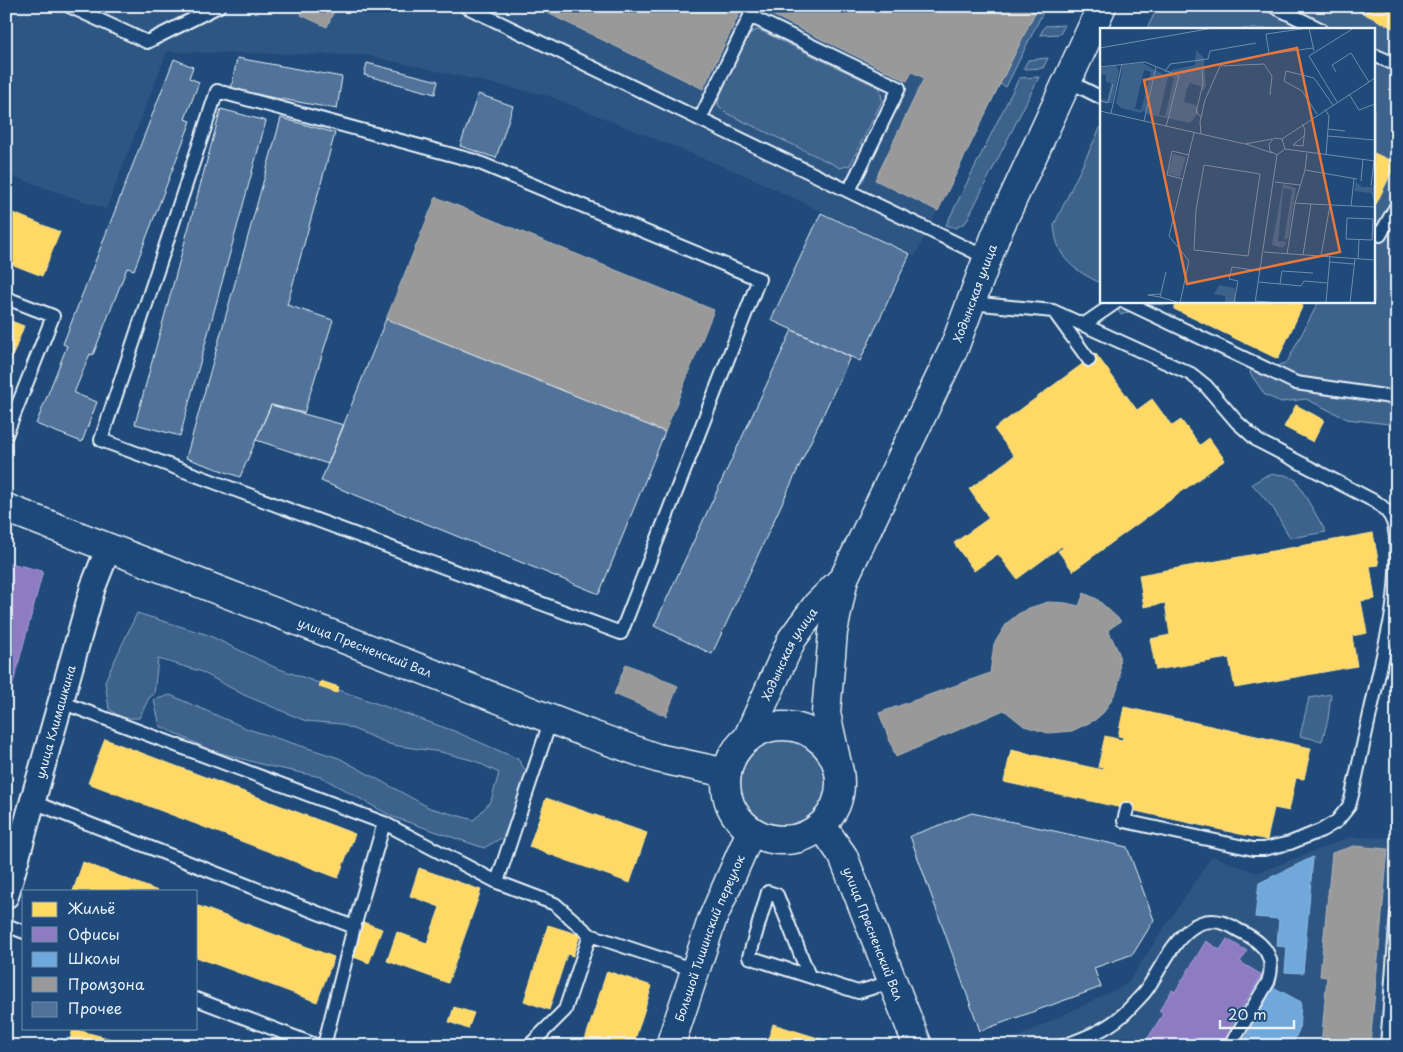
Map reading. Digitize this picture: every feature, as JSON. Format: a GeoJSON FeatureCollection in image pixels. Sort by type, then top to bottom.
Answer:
{"type":"FeatureCollection","features":[{"type":"Feature","properties":{"kind":"main road","name":"Ходынская улица"},"geometry":{"type":"LineString","coordinates":[[837,764],[826,713],[833,632],[844,578],[954,348],[988,258],[1066,80],[1102,6]]}},
{"type":"Feature","properties":{"kind":"main road","name":"улица Пресненский Вал"},"geometry":{"type":"LineString","coordinates":[[6,508],[108,549],[657,758],[727,773]]}},
{"type":"Feature","properties":{"kind":"main road","name":"Ходынская улица"},"geometry":{"type":"LineString","coordinates":[[747,739],[792,639],[817,605],[844,578]]}},
{"type":"Feature","properties":{"kind":"main road"},"geometry":{"type":"LineString","coordinates":[[776,726],[791,726],[806,731],[820,739],[830,750],[837,764],[840,777],[838,797],[830,816],[822,826],[812,833],[788,841],[763,837],[741,823],[731,806],[726,786],[731,760],[747,739],[760,730],[776,726]]}},
{"type":"Feature","properties":{"kind":"main road","name":"улица Пресненский Вал"},"geometry":{"type":"LineString","coordinates":[[822,826],[843,856],[894,981],[918,1046]]}},
{"type":"Feature","properties":{"kind":"main road","name":"Большой Тишинский переулок"},"geometry":{"type":"LineString","coordinates":[[670,1046],[712,920],[751,831]]}},
{"type":"Feature","properties":{"kind":"street","name":"улица Климашкина"},"geometry":{"type":"LineString","coordinates":[[8,887],[93,587],[108,549]]}},
{"type":"Feature","properties":{"kind":"lane"},"geometry":{"type":"LineString","coordinates":[[69,6],[147,42],[219,6]]}},
{"type":"Feature","properties":{"kind":"lane"},"geometry":{"type":"LineString","coordinates":[[465,6],[988,258]]}},
{"type":"Feature","properties":{"kind":"lane"},"geometry":{"type":"LineString","coordinates":[[1273,6],[1318,28]]}},
{"type":"Feature","properties":{"kind":"lane"},"geometry":{"type":"LineString","coordinates":[[700,120],[750,16],[759,20],[899,88],[849,191]]}},
{"type":"Feature","properties":{"kind":"lane"},"geometry":{"type":"LineString","coordinates":[[1376,55],[1397,65]]}},
{"type":"Feature","properties":{"kind":"lane"},"geometry":{"type":"LineString","coordinates":[[1066,80],[1100,97]]}},
{"type":"Feature","properties":{"kind":"lane"},"geometry":{"type":"LineString","coordinates":[[217,91],[475,161],[759,279],[621,633],[101,440],[217,91]]}},
{"type":"Feature","properties":{"kind":"lane"},"geometry":{"type":"LineString","coordinates":[[1376,233],[1380,235],[1397,205]]}},
{"type":"Feature","properties":{"kind":"lane"},"geometry":{"type":"LineString","coordinates":[[6,298],[53,316],[6,435]]}},
{"type":"Feature","properties":{"kind":"lane"},"geometry":{"type":"LineString","coordinates":[[1083,325],[1117,302]]}},
{"type":"Feature","properties":{"kind":"lane"},"geometry":{"type":"LineString","coordinates":[[1126,302],[1296,384],[1391,397]]}},
{"type":"Feature","properties":{"kind":"lane"},"geometry":{"type":"LineString","coordinates":[[971,303],[1053,311],[1191,374],[1206,386],[1237,422],[1258,441],[1376,502],[1386,509],[1394,523],[1391,619],[1352,795],[1349,806],[1337,821],[1290,843],[1253,850],[1124,821],[1127,809]]}},
{"type":"Feature","properties":{"kind":"lane"},"geometry":{"type":"LineString","coordinates":[[1053,311],[1089,360]]}},
{"type":"Feature","properties":{"kind":"lane"},"geometry":{"type":"LineString","coordinates":[[61,702],[384,823],[497,882],[556,904],[590,935],[695,970]]}},
{"type":"Feature","properties":{"kind":"lane"},"geometry":{"type":"LineString","coordinates":[[497,882],[551,718]]}},
{"type":"Feature","properties":{"kind":"lane"},"geometry":{"type":"LineString","coordinates":[[33,802],[354,927]]}},
{"type":"Feature","properties":{"kind":"lane"},"geometry":{"type":"LineString","coordinates":[[324,1046],[354,927],[384,823]]}},
{"type":"Feature","properties":{"kind":"lane"},"geometry":{"type":"LineString","coordinates":[[809,976],[777,895],[768,892],[748,957],[858,992],[894,981]]}},
{"type":"Feature","properties":{"kind":"lane"},"geometry":{"type":"LineString","coordinates":[[1387,1046],[1397,913]]}},
{"type":"Feature","properties":{"kind":"lane"},"geometry":{"type":"LineString","coordinates":[[1063,1046],[1114,1024],[1145,991],[1188,928],[1202,922],[1216,921],[1231,925],[1258,942],[1267,951],[1271,961],[1271,973],[1268,982],[1230,1046]]}},
{"type":"Feature","properties":{"kind":"lane"},"geometry":{"type":"LineString","coordinates":[[6,925],[22,931]]}},
{"type":"Feature","properties":{"kind":"lane"},"geometry":{"type":"LineString","coordinates":[[529,1046],[565,1010],[590,935]]}},
{"type":"Feature","properties":{"kind":"lane"},"geometry":{"type":"LineString","coordinates":[[198,1000],[318,1046]]}},
{"type":"Feature","properties":{"kind":"shaded area"},"geometry":{"type":"Polygon","coordinates":[[[6,6],[1038,6],[915,256],[747,176],[549,96],[365,55],[167,52],[106,209],[6,174],[6,6]]]}},
{"type":"Feature","properties":{"kind":"shaded area"},"geometry":{"type":"Polygon","coordinates":[[[1038,6],[1046,6],[1006,87],[1000,84],[1038,6]]]}},
{"type":"Feature","properties":{"kind":"shaded area"},"geometry":{"type":"Polygon","coordinates":[[[1158,6],[1348,6],[1397,30],[1397,425],[1347,419],[1306,399],[1281,402],[1265,395],[1250,373],[1254,361],[1269,369],[1287,362],[1318,302],[1376,302],[1376,204],[1396,164],[1376,154],[1376,28],[1147,28],[1158,6]]]}},
{"type":"Feature","properties":{"kind":"shaded area"},"geometry":{"type":"Polygon","coordinates":[[[1065,25],[1060,34],[1040,35],[1045,26],[1065,25]]]}},
{"type":"Feature","properties":{"kind":"shaded area"},"geometry":{"type":"Polygon","coordinates":[[[759,30],[880,88],[882,101],[850,165],[840,168],[726,113],[718,105],[726,77],[737,54],[749,36],[754,31],[759,30]]]}},
{"type":"Feature","properties":{"kind":"shaded area"},"geometry":{"type":"Polygon","coordinates":[[[1048,58],[1043,68],[1023,69],[1028,60],[1048,58]]]}},
{"type":"Feature","properties":{"kind":"shaded area"},"geometry":{"type":"Polygon","coordinates":[[[1039,77],[966,222],[956,228],[946,225],[1019,78],[1039,77]]]}},
{"type":"Feature","properties":{"kind":"shaded area"},"geometry":{"type":"Polygon","coordinates":[[[1100,128],[1100,283],[1068,262],[1059,247],[1054,225],[1100,128]]]}},
{"type":"Feature","properties":{"kind":"shaded area"},"geometry":{"type":"Polygon","coordinates":[[[1114,302],[1170,302],[1168,305],[1147,304],[1121,315],[1114,302]]]}},
{"type":"Feature","properties":{"kind":"shaded area"},"geometry":{"type":"Polygon","coordinates":[[[1285,475],[1296,480],[1326,532],[1290,538],[1273,508],[1252,484],[1265,476],[1285,475]]]}},
{"type":"Feature","properties":{"kind":"shaded area"},"geometry":{"type":"Polygon","coordinates":[[[137,613],[208,635],[274,667],[454,731],[518,759],[527,773],[518,804],[503,837],[484,848],[393,817],[321,777],[268,766],[210,750],[160,726],[154,700],[170,695],[248,729],[339,758],[430,808],[474,820],[491,801],[499,773],[475,761],[441,752],[392,745],[341,724],[306,721],[244,695],[200,671],[158,659],[154,694],[149,698],[139,718],[122,718],[109,709],[105,681],[137,613]]]}},
{"type":"Feature","properties":{"kind":"shaded area"},"geometry":{"type":"Polygon","coordinates":[[[1331,694],[1328,719],[1322,741],[1300,736],[1309,698],[1331,694]]]}},
{"type":"Feature","properties":{"kind":"shaded area"},"geometry":{"type":"Polygon","coordinates":[[[782,735],[801,739],[817,749],[827,765],[831,784],[827,803],[817,819],[801,829],[782,833],[763,829],[747,819],[737,803],[733,784],[737,765],[747,749],[763,739],[782,735]]]}},
{"type":"Feature","properties":{"kind":"shaded area"},"geometry":{"type":"Polygon","coordinates":[[[1350,837],[1397,838],[1397,1046],[999,1046],[1127,984],[1212,856],[1257,873],[1350,837]]]}},
{"type":"Feature","properties":{"kind":"building: Жильё"},"geometry":{"type":"Polygon","coordinates":[[[1348,6],[1397,6],[1397,30],[1363,13],[1348,6]]]}},
{"type":"Feature","properties":{"kind":"building: Жильё"},"geometry":{"type":"Polygon","coordinates":[[[1376,154],[1396,163],[1376,204],[1376,154]]]}},
{"type":"Feature","properties":{"kind":"building: Жильё"},"geometry":{"type":"Polygon","coordinates":[[[6,210],[60,232],[42,276],[6,262],[6,210]]]}},
{"type":"Feature","properties":{"kind":"building: Жильё"},"geometry":{"type":"Polygon","coordinates":[[[1178,302],[1297,302],[1303,305],[1278,359],[1174,309],[1178,302]]]}},
{"type":"Feature","properties":{"kind":"building: Жильё"},"geometry":{"type":"Polygon","coordinates":[[[6,319],[24,326],[6,373],[6,319]]]}},
{"type":"Feature","properties":{"kind":"building: Жильё"},"geometry":{"type":"Polygon","coordinates":[[[1096,354],[1137,410],[1152,399],[1172,426],[1181,420],[1200,445],[1209,438],[1225,460],[1073,571],[1058,551],[1063,548],[1062,546],[1017,579],[998,554],[974,571],[954,543],[989,518],[969,489],[1014,456],[994,429],[1096,354]]]}},
{"type":"Feature","properties":{"kind":"building: Жильё"},"geometry":{"type":"Polygon","coordinates":[[[1296,405],[1324,420],[1313,442],[1284,427],[1296,405]]]}},
{"type":"Feature","properties":{"kind":"building: Жильё"},"geometry":{"type":"Polygon","coordinates":[[[1373,533],[1379,565],[1370,566],[1375,599],[1361,601],[1367,633],[1352,636],[1357,666],[1235,688],[1229,658],[1156,670],[1150,639],[1170,635],[1165,603],[1144,607],[1139,575],[1373,533]]]}},
{"type":"Feature","properties":{"kind":"building: Жильё"},"geometry":{"type":"Polygon","coordinates":[[[321,681],[339,687],[337,693],[319,687],[321,681]]]}},
{"type":"Feature","properties":{"kind":"building: Жильё"},"geometry":{"type":"Polygon","coordinates":[[[1124,707],[1311,748],[1304,779],[1296,778],[1289,811],[1274,808],[1267,840],[1004,782],[1011,750],[1103,770],[1103,768],[1098,767],[1105,736],[1122,740],[1123,737],[1118,736],[1124,707]]]}},
{"type":"Feature","properties":{"kind":"building: Жильё"},"geometry":{"type":"Polygon","coordinates":[[[105,739],[355,834],[338,878],[88,783],[105,739]]]}},
{"type":"Feature","properties":{"kind":"building: Жильё"},"geometry":{"type":"Polygon","coordinates":[[[546,798],[647,833],[630,883],[529,847],[546,798]]]}},
{"type":"Feature","properties":{"kind":"building: Жильё"},"geometry":{"type":"Polygon","coordinates":[[[83,862],[155,890],[73,890],[83,862]]]}},
{"type":"Feature","properties":{"kind":"building: Жильё"},"geometry":{"type":"Polygon","coordinates":[[[419,868],[481,890],[448,983],[387,961],[397,932],[427,943],[440,907],[410,896],[419,868]]]}},
{"type":"Feature","properties":{"kind":"building: Жильё"},"geometry":{"type":"Polygon","coordinates":[[[198,906],[334,957],[317,1002],[198,958],[198,906]]]}},
{"type":"Feature","properties":{"kind":"building: Жильё"},"geometry":{"type":"Polygon","coordinates":[[[363,922],[382,929],[369,963],[351,956],[363,922]]]}},
{"type":"Feature","properties":{"kind":"building: Жильё"},"geometry":{"type":"Polygon","coordinates":[[[548,925],[580,935],[573,956],[567,954],[549,1010],[524,1001],[548,925]]]}},
{"type":"Feature","properties":{"kind":"building: Жильё"},"geometry":{"type":"Polygon","coordinates":[[[607,971],[652,986],[633,1046],[583,1046],[607,971]]]}},
{"type":"Feature","properties":{"kind":"building: Жильё"},"geometry":{"type":"Polygon","coordinates":[[[454,1007],[474,1013],[468,1029],[449,1022],[454,1007]]]}},
{"type":"Feature","properties":{"kind":"building: Жильё"},"geometry":{"type":"Polygon","coordinates":[[[773,1024],[843,1046],[759,1046],[760,1043],[767,1045],[773,1024]]]}},
{"type":"Feature","properties":{"kind":"building: Жильё"},"geometry":{"type":"Polygon","coordinates":[[[73,1030],[77,1030],[137,1046],[68,1046],[73,1030]]]}},
{"type":"Feature","properties":{"kind":"building: Офисы"},"geometry":{"type":"Polygon","coordinates":[[[6,562],[43,571],[6,710],[6,562]]]}},
{"type":"Feature","properties":{"kind":"building: Офисы"},"geometry":{"type":"Polygon","coordinates":[[[1227,939],[1247,951],[1240,962],[1262,975],[1230,1028],[1233,1030],[1224,1046],[1143,1046],[1163,1014],[1159,1011],[1172,990],[1175,992],[1206,941],[1220,950],[1227,939]]]}},
{"type":"Feature","properties":{"kind":"building: Школы"},"geometry":{"type":"Polygon","coordinates":[[[1313,857],[1303,973],[1285,972],[1287,947],[1277,946],[1279,919],[1255,917],[1259,883],[1313,857]]]}},
{"type":"Feature","properties":{"kind":"building: Школы"},"geometry":{"type":"Polygon","coordinates":[[[1273,987],[1301,1002],[1299,1030],[1291,1046],[1241,1046],[1273,987]]]}},
{"type":"Feature","properties":{"kind":"building: Промзона"},"geometry":{"type":"Polygon","coordinates":[[[305,6],[336,6],[327,27],[301,15],[305,6]]]}},
{"type":"Feature","properties":{"kind":"building: Промзона"},"geometry":{"type":"Polygon","coordinates":[[[533,6],[743,6],[703,89],[533,6]]]}},
{"type":"Feature","properties":{"kind":"building: Промзона"},"geometry":{"type":"Polygon","coordinates":[[[759,6],[1038,6],[938,211],[875,180],[924,78],[912,72],[907,81],[758,8],[759,6]]]}},
{"type":"Feature","properties":{"kind":"building: Промзона"},"geometry":{"type":"Polygon","coordinates":[[[436,197],[714,310],[665,432],[386,319],[436,197]]]}},
{"type":"Feature","properties":{"kind":"building: Промзона"},"geometry":{"type":"Polygon","coordinates":[[[1084,593],[1097,599],[1121,621],[1108,630],[1119,653],[1120,678],[1117,690],[1104,712],[1095,720],[1072,731],[1048,733],[1024,726],[1004,710],[896,757],[879,713],[990,673],[994,644],[1007,623],[1029,608],[1048,602],[1079,606],[1084,593]]]}},
{"type":"Feature","properties":{"kind":"building: Промзона"},"geometry":{"type":"Polygon","coordinates":[[[626,664],[678,686],[666,716],[614,694],[626,664]]]}},
{"type":"Feature","properties":{"kind":"building: Промзона"},"geometry":{"type":"Polygon","coordinates":[[[1354,846],[1388,849],[1370,1046],[1321,1046],[1327,977],[1320,976],[1332,853],[1354,846]]]}},
{"type":"Feature","properties":{"kind":"building: Прочее"},"geometry":{"type":"Polygon","coordinates":[[[237,58],[342,77],[337,109],[231,90],[237,58]]]}},
{"type":"Feature","properties":{"kind":"building: Прочее"},"geometry":{"type":"Polygon","coordinates":[[[174,59],[193,67],[189,78],[199,82],[185,119],[191,121],[134,270],[127,268],[93,355],[90,354],[74,393],[97,402],[82,442],[36,424],[67,346],[63,344],[174,59]]]}},
{"type":"Feature","properties":{"kind":"building: Прочее"},"geometry":{"type":"Polygon","coordinates":[[[367,63],[438,81],[435,94],[364,75],[367,63]]]}},
{"type":"Feature","properties":{"kind":"building: Прочее"},"geometry":{"type":"Polygon","coordinates":[[[478,94],[513,106],[496,158],[460,146],[478,94]]]}},
{"type":"Feature","properties":{"kind":"building: Прочее"},"geometry":{"type":"Polygon","coordinates":[[[221,109],[266,121],[180,436],[135,424],[221,109]]]}},
{"type":"Feature","properties":{"kind":"building: Прочее"},"geometry":{"type":"Polygon","coordinates":[[[281,118],[335,133],[287,305],[333,320],[304,413],[271,405],[240,477],[186,458],[281,118]]]}},
{"type":"Feature","properties":{"kind":"building: Прочее"},"geometry":{"type":"Polygon","coordinates":[[[821,213],[910,254],[860,361],[771,320],[821,213]]]}},
{"type":"Feature","properties":{"kind":"building: Прочее"},"geometry":{"type":"Polygon","coordinates":[[[386,319],[665,432],[599,594],[321,481],[386,319]]]}},
{"type":"Feature","properties":{"kind":"building: Прочее"},"geometry":{"type":"Polygon","coordinates":[[[792,330],[850,357],[712,654],[654,626],[792,330]]]}},
{"type":"Feature","properties":{"kind":"building: Прочее"},"geometry":{"type":"Polygon","coordinates":[[[271,405],[344,425],[328,464],[256,440],[271,405]]]}},
{"type":"Feature","properties":{"kind":"building: Прочее"},"geometry":{"type":"Polygon","coordinates":[[[972,813],[1127,847],[1154,920],[1133,954],[1094,968],[1101,987],[980,1031],[910,836],[972,813]]]}}]}
